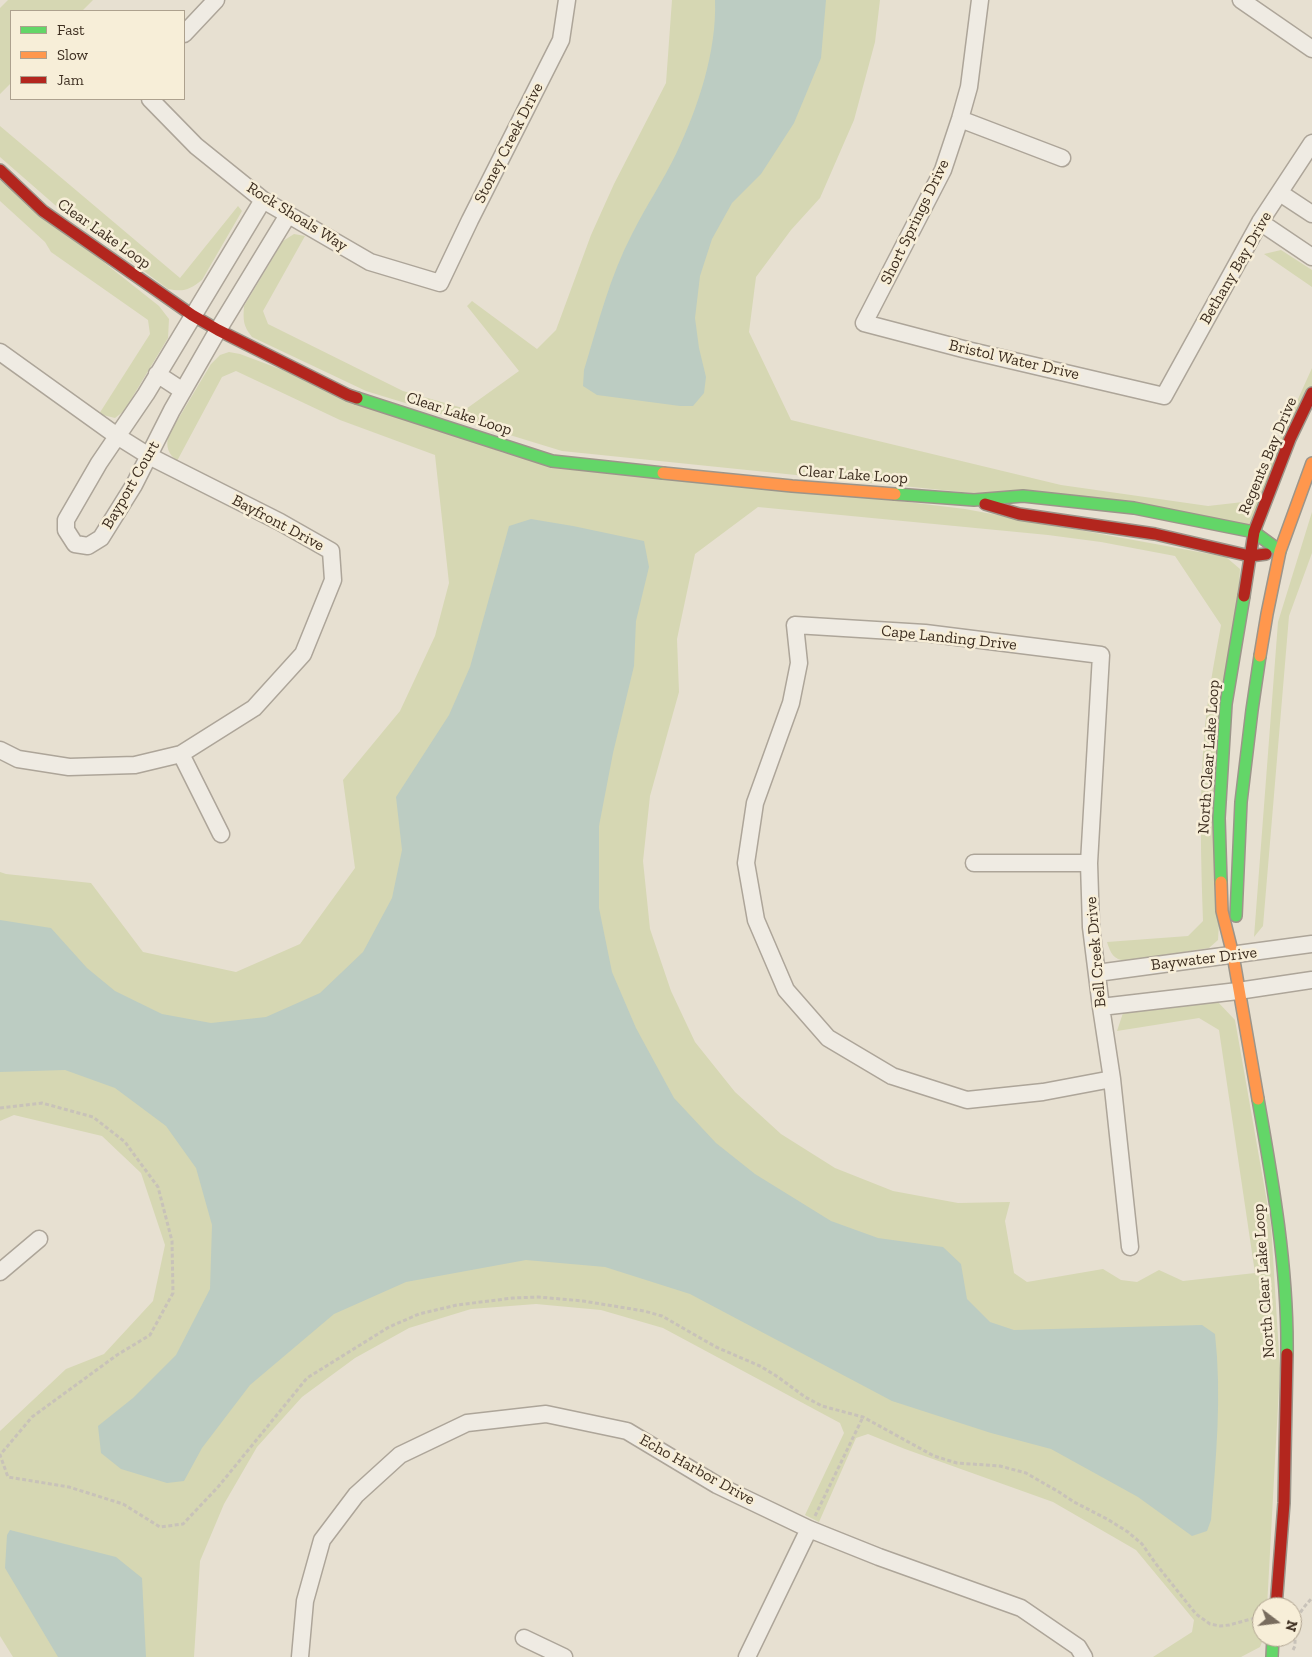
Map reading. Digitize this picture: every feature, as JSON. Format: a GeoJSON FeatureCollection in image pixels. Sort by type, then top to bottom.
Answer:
{"type":"FeatureCollection","features":[{"type":"Feature","properties":{"kind":"street"},"geometry":{"type":"LineString","coordinates":[[185,33],[216,0]]}},
{"type":"Feature","properties":{"kind":"street","name":"Stoney Creek Drive"},"geometry":{"type":"LineString","coordinates":[[440,283],[561,40],[567,0]]}},
{"type":"Feature","properties":{"kind":"street","name":"Short Springs Drive"},"geometry":{"type":"LineString","coordinates":[[864,323],[943,170],[969,87],[980,0]]}},
{"type":"Feature","properties":{"kind":"street"},"geometry":{"type":"LineString","coordinates":[[1241,0],[1312,49]]}},
{"type":"Feature","properties":{"kind":"street","name":"Rock Shoals Way"},"geometry":{"type":"LineString","coordinates":[[151,100],[196,146],[263,200],[370,262],[440,283]]}},
{"type":"Feature","properties":{"kind":"street"},"geometry":{"type":"LineString","coordinates":[[960,120],[1062,158]]}},
{"type":"Feature","properties":{"kind":"street","name":"Bethany Bay Drive"},"geometry":{"type":"LineString","coordinates":[[1164,396],[1260,222],[1312,143]]}},
{"type":"Feature","properties":{"kind":"street","name":"Clear Lake Loop"},"geometry":{"type":"LineString","coordinates":[[0,170],[42,211],[192,315],[218,330],[348,395],[552,461],[792,486],[974,500],[1023,496],[1134,508],[1254,532],[1280,552]]}},
{"type":"Feature","properties":{"kind":"street"},"geometry":{"type":"LineString","coordinates":[[1280,193],[1312,214]]}},
{"type":"Feature","properties":{"kind":"street","name":"Bayport Court"},"geometry":{"type":"LineString","coordinates":[[263,200],[158,374],[99,463],[66,520],[66,530],[75,544],[88,546],[101,538],[134,485],[218,330],[288,215]]}},
{"type":"Feature","properties":{"kind":"street"},"geometry":{"type":"LineString","coordinates":[[1260,222],[1312,256]]}},
{"type":"Feature","properties":{"kind":"street","name":"Bristol Water Drive"},"geometry":{"type":"LineString","coordinates":[[864,323],[967,350],[1164,396]]}},
{"type":"Feature","properties":{"kind":"street","name":"Bayfront Drive"},"geometry":{"type":"LineString","coordinates":[[0,352],[117,436],[149,456],[331,551],[333,580],[303,654],[254,708],[181,754],[135,765],[69,766],[18,759],[0,750]]}},
{"type":"Feature","properties":{"kind":"street"},"geometry":{"type":"LineString","coordinates":[[158,374],[184,391]]}},
{"type":"Feature","properties":{"kind":"street","name":"Regents Bay Drive"},"geometry":{"type":"LineString","coordinates":[[1254,532],[1290,439],[1312,393]]}},
{"type":"Feature","properties":{"kind":"street"},"geometry":{"type":"LineString","coordinates":[[1280,552],[1312,463]]}},
{"type":"Feature","properties":{"kind":"street","name":"Clear Lake Loop"},"geometry":{"type":"LineString","coordinates":[[974,500],[1019,514],[1155,534],[1250,556],[1280,552]]}},
{"type":"Feature","properties":{"kind":"street","name":"North Clear Lake Loop"},"geometry":{"type":"LineString","coordinates":[[1254,532],[1226,704],[1219,818],[1222,911],[1233,955],[1279,1230],[1286,1330],[1286,1431],[1284,1503],[1277,1597]]}},
{"type":"Feature","properties":{"kind":"street","name":"North Clear Lake Loop"},"geometry":{"type":"LineString","coordinates":[[1233,955],[1238,892],[1241,802],[1265,624],[1280,552]]}},
{"type":"Feature","properties":{"kind":"street","name":"Cape Landing Drive"},"geometry":{"type":"LineString","coordinates":[[1101,655],[925,633],[796,625],[799,663],[791,703],[755,803],[746,863],[756,920],[786,990],[828,1038],[892,1076],[968,1100],[1044,1092],[1112,1079]]}},
{"type":"Feature","properties":{"kind":"street","name":"Bell Creek Drive"},"geometry":{"type":"LineString","coordinates":[[1101,655],[1089,863],[1091,927],[1112,1079],[1130,1247]]}},
{"type":"Feature","properties":{"kind":"street"},"geometry":{"type":"LineString","coordinates":[[181,754],[221,834]]}},
{"type":"Feature","properties":{"kind":"street"},"geometry":{"type":"LineString","coordinates":[[974,863],[1089,863]]}},
{"type":"Feature","properties":{"kind":"street","name":"Baywater Drive"},"geometry":{"type":"LineString","coordinates":[[1097,972],[1312,944]]}},
{"type":"Feature","properties":{"kind":"street"},"geometry":{"type":"LineString","coordinates":[[1101,1007],[1238,991],[1312,980]]}},
{"type":"Feature","properties":{"kind":"street"},"geometry":{"type":"LineString","coordinates":[[0,1272],[39,1239]]}},
{"type":"Feature","properties":{"kind":"street","name":"Echo Harbor Drive"},"geometry":{"type":"LineString","coordinates":[[300,1657],[305,1601],[322,1540],[356,1495],[400,1455],[467,1423],[546,1414],[628,1431],[717,1485],[809,1529],[879,1557],[1021,1608],[1078,1647],[1084,1657]]}},
{"type":"Feature","properties":{"kind":"street"},"geometry":{"type":"LineString","coordinates":[[747,1657],[809,1529]]}},
{"type":"Feature","properties":{"kind":"street"},"geometry":{"type":"LineString","coordinates":[[524,1638],[564,1657]]}},
{"type":"Feature","properties":{"kind":"path"},"geometry":{"type":"LineString","coordinates":[[809,1529],[863,1418]]}},
{"type":"Feature","properties":{"kind":"green space"},"geometry":{"type":"Polygon","coordinates":[[[8,0],[93,0],[83,10],[10,10],[10,84],[0,94],[0,8],[8,0]]]}},
{"type":"Feature","properties":{"kind":"green space"},"geometry":{"type":"Polygon","coordinates":[[[672,0],[880,0],[875,42],[854,120],[820,198],[791,230],[756,277],[749,332],[791,420],[1061,485],[1208,506],[1252,501],[1312,368],[1312,389],[1253,529],[981,494],[562,451],[366,391],[252,337],[244,323],[244,306],[283,241],[294,234],[305,236],[263,311],[268,324],[403,391],[466,409],[519,371],[467,306],[472,301],[537,349],[556,330],[591,235],[614,184],[666,83],[672,0]]]}},
{"type":"Feature","properties":{"kind":"green space"},"geometry":{"type":"Polygon","coordinates":[[[0,126],[180,278],[238,206],[242,211],[202,280],[186,289],[168,289],[55,205],[0,157],[0,126]]]}},
{"type":"Feature","properties":{"kind":"green space"},"geometry":{"type":"Polygon","coordinates":[[[0,180],[159,306],[169,319],[168,338],[124,411],[115,418],[99,414],[150,334],[148,320],[51,252],[45,242],[0,201],[0,180]]]}},
{"type":"Feature","properties":{"kind":"green space"},"geometry":{"type":"Polygon","coordinates":[[[1281,250],[1312,270],[1312,287],[1264,254],[1281,250]]]}},
{"type":"Feature","properties":{"kind":"green space"},"geometry":{"type":"Polygon","coordinates":[[[229,352],[240,354],[504,453],[965,509],[1226,557],[1240,569],[1218,940],[1209,948],[1126,961],[1118,959],[1113,955],[1107,942],[1188,936],[1203,921],[1202,761],[1209,695],[1221,625],[1175,556],[1101,542],[1048,535],[758,507],[695,554],[677,639],[679,692],[650,796],[643,861],[650,929],[671,991],[695,1042],[735,1092],[781,1134],[835,1168],[893,1191],[958,1203],[1010,1202],[1005,1221],[1014,1273],[1027,1282],[1103,1269],[1121,1280],[1137,1282],[1159,1270],[1183,1281],[1255,1273],[1219,1030],[1199,1018],[1117,1031],[1123,1013],[1140,1009],[1216,1000],[1235,1020],[1271,1225],[1280,1369],[1268,1597],[1252,1597],[1252,1647],[1260,1647],[1241,1657],[1153,1657],[1192,1632],[1194,1620],[1136,1550],[1053,1502],[868,1434],[856,1438],[819,1522],[805,1515],[844,1433],[840,1423],[663,1328],[601,1310],[536,1304],[471,1309],[409,1328],[355,1358],[302,1397],[257,1447],[224,1504],[200,1561],[194,1657],[13,1657],[0,1636],[0,1431],[66,1369],[104,1354],[153,1301],[165,1245],[141,1173],[102,1136],[14,1115],[0,1121],[0,872],[91,883],[143,952],[236,972],[300,944],[355,868],[343,780],[400,711],[435,636],[449,583],[435,455],[340,420],[236,371],[222,377],[177,461],[168,450],[168,436],[211,364],[220,355],[229,352]]]}},
{"type":"Feature","properties":{"kind":"green space"},"geometry":{"type":"Polygon","coordinates":[[[1312,512],[1312,553],[1289,616],[1263,926],[1254,937],[1278,622],[1312,512]]]}},
{"type":"Feature","properties":{"kind":"shaded area"},"geometry":{"type":"Polygon","coordinates":[[[715,0],[826,0],[821,58],[794,123],[761,174],[732,203],[712,239],[700,276],[695,318],[699,348],[706,377],[704,393],[693,406],[597,395],[583,386],[584,370],[594,335],[624,250],[671,164],[699,99],[713,39],[715,0]]]}},
{"type":"Feature","properties":{"kind":"shaded area"},"geometry":{"type":"Polygon","coordinates":[[[531,519],[644,541],[649,567],[636,621],[634,666],[613,753],[599,826],[599,908],[612,972],[636,1028],[674,1098],[716,1143],[755,1174],[831,1221],[878,1238],[943,1247],[961,1264],[967,1299],[990,1322],[1014,1330],[1202,1325],[1215,1334],[1218,1380],[1218,1427],[1211,1520],[1207,1531],[1192,1536],[1138,1497],[1051,1449],[991,1433],[892,1401],[690,1294],[605,1267],[526,1260],[406,1282],[334,1314],[250,1385],[202,1448],[184,1481],[167,1483],[121,1469],[101,1453],[98,1426],[133,1398],[176,1355],[210,1289],[212,1225],[196,1168],[166,1126],[115,1088],[65,1070],[0,1072],[0,920],[51,928],[87,968],[115,991],[162,1014],[211,1023],[266,1017],[320,993],[363,952],[392,898],[402,850],[396,797],[449,715],[470,667],[509,526],[531,519]]]}},
{"type":"Feature","properties":{"kind":"shaded area"},"geometry":{"type":"Polygon","coordinates":[[[10,1530],[116,1557],[142,1578],[146,1657],[58,1657],[5,1568],[7,1535],[10,1530]]]}},
{"type":"Feature","properties":{"kind":"traffic: fast"},"geometry":{"type":"LineString","coordinates":[[357,398],[552,461],[663,473]]}},
{"type":"Feature","properties":{"kind":"traffic: fast"},"geometry":{"type":"LineString","coordinates":[[895,494],[974,500],[1023,496],[1134,508],[1254,532],[1280,551]]}},
{"type":"Feature","properties":{"kind":"traffic: fast"},"geometry":{"type":"LineString","coordinates":[[1221,882],[1219,818],[1226,704],[1244,596]]}},
{"type":"Feature","properties":{"kind":"traffic: fast"},"geometry":{"type":"LineString","coordinates":[[1236,916],[1241,802],[1260,656]]}},
{"type":"Feature","properties":{"kind":"traffic: fast"},"geometry":{"type":"LineString","coordinates":[[1258,1099],[1274,1194],[1282,1258],[1287,1322],[1287,1354]]}},
{"type":"Feature","properties":{"kind":"traffic: fast"},"geometry":{"type":"LineString","coordinates":[[1272,1647],[1272,1657]]}},
{"type":"Feature","properties":{"kind":"traffic: slow"},"geometry":{"type":"LineString","coordinates":[[1260,656],[1280,551],[1312,463]]}},
{"type":"Feature","properties":{"kind":"traffic: slow"},"geometry":{"type":"LineString","coordinates":[[663,473],[895,494]]}},
{"type":"Feature","properties":{"kind":"traffic: slow"},"geometry":{"type":"LineString","coordinates":[[1221,882],[1222,911],[1233,955],[1258,1099]]}},
{"type":"Feature","properties":{"kind":"traffic: jam"},"geometry":{"type":"LineString","coordinates":[[0,170],[43,211],[192,315],[218,330],[357,398]]}},
{"type":"Feature","properties":{"kind":"traffic: jam"},"geometry":{"type":"LineString","coordinates":[[1244,596],[1254,532],[1290,439],[1312,393]]}},
{"type":"Feature","properties":{"kind":"traffic: jam"},"geometry":{"type":"LineString","coordinates":[[985,504],[1019,514],[1155,534],[1250,556],[1266,554]]}},
{"type":"Feature","properties":{"kind":"traffic: jam"},"geometry":{"type":"LineString","coordinates":[[1277,1597],[1284,1503],[1287,1354]]}}]}
